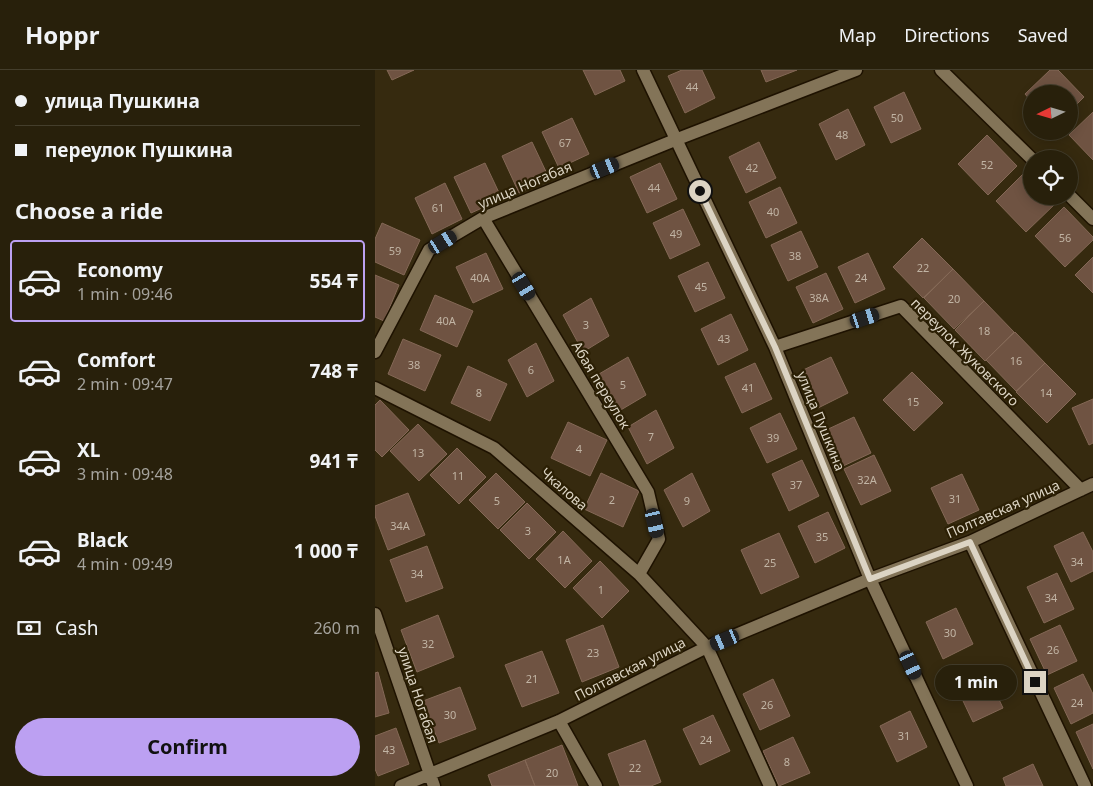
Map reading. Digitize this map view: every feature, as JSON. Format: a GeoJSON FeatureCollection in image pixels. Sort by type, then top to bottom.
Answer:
{"type":"FeatureCollection","features":[{"type":"Feature","properties":{"kind":"street","name":"улица Пушкина"},"geometry":{"type":"LineString","coordinates":[[643,70],[775,347],[870,579],[967,786]]}},
{"type":"Feature","properties":{"kind":"street","name":"улица Ногабая"},"geometry":{"type":"LineString","coordinates":[[375,352],[429,250],[483,218],[675,140],[856,70]]}},
{"type":"Feature","properties":{"kind":"street"},"geometry":{"type":"LineString","coordinates":[[941,70],[1023,150]]}},
{"type":"Feature","properties":{"kind":"street"},"geometry":{"type":"LineString","coordinates":[[1078,204],[1093,218]]}},
{"type":"Feature","properties":{"kind":"street","name":"Абая переулок"},"geometry":{"type":"LineString","coordinates":[[483,218],[648,492],[659,539],[639,574]]}},
{"type":"Feature","properties":{"kind":"street","name":"переулок Жуковского"},"geometry":{"type":"LineString","coordinates":[[775,347],[901,306],[1081,490]]}},
{"type":"Feature","properties":{"kind":"street","name":"Чкалова"},"geometry":{"type":"LineString","coordinates":[[375,388],[495,448],[639,574],[707,647],[770,786]]}},
{"type":"Feature","properties":{"kind":"street","name":"Полтавская улица"},"geometry":{"type":"LineString","coordinates":[[401,786],[431,780],[559,721],[707,647],[870,579],[970,542],[1093,484]]}},
{"type":"Feature","properties":{"kind":"street"},"geometry":{"type":"LineString","coordinates":[[970,542],[1085,786]]}},
{"type":"Feature","properties":{"kind":"street","name":"улица Ногабая"},"geometry":{"type":"LineString","coordinates":[[375,614],[431,780]]}},
{"type":"Feature","properties":{"kind":"street"},"geometry":{"type":"LineString","coordinates":[[559,721],[596,786]]}},
{"type":"Feature","properties":{"kind":"building"},"geometry":{"type":"Polygon","coordinates":[[[387,70],[414,70],[392,80],[387,70]]]}},
{"type":"Feature","properties":{"kind":"building"},"geometry":{"type":"Polygon","coordinates":[[[583,70],[620,70],[625,81],[595,95],[583,70]]]}},
{"type":"Feature","properties":{"kind":"building"},"geometry":{"type":"Polygon","coordinates":[[[682,70],[702,70],[715,98],[685,113],[668,76],[682,70]]]}},
{"type":"Feature","properties":{"kind":"building"},"geometry":{"type":"Polygon","coordinates":[[[761,70],[797,70],[766,82],[761,70]]]}},
{"type":"Feature","properties":{"kind":"building"},"geometry":{"type":"Polygon","coordinates":[[[1050,70],[1058,70],[1072,85],[1034,85],[1050,70]]]}},
{"type":"Feature","properties":{"kind":"building"},"geometry":{"type":"Polygon","coordinates":[[[1078,91],[1084,97],[1078,103],[1078,91]]]}},
{"type":"Feature","properties":{"kind":"building"},"geometry":{"type":"Polygon","coordinates":[[[904,92],[921,129],[891,143],[874,107],[904,92]]]}},
{"type":"Feature","properties":{"kind":"building"},"geometry":{"type":"Polygon","coordinates":[[[848,109],[865,145],[836,160],[819,124],[848,109]]]}},
{"type":"Feature","properties":{"kind":"building"},"geometry":{"type":"Polygon","coordinates":[[[1093,112],[1093,160],[1074,140],[1078,140],[1078,126],[1093,112]]]}},
{"type":"Feature","properties":{"kind":"building"},"geometry":{"type":"Polygon","coordinates":[[[572,118],[589,154],[559,168],[542,132],[572,118]]]}},
{"type":"Feature","properties":{"kind":"building"},"geometry":{"type":"Polygon","coordinates":[[[987,135],[1017,166],[988,195],[958,164],[987,135]]]}},
{"type":"Feature","properties":{"kind":"building"},"geometry":{"type":"Polygon","coordinates":[[[532,142],[549,178],[519,193],[502,156],[532,142]]]}},
{"type":"Feature","properties":{"kind":"building"},"geometry":{"type":"Polygon","coordinates":[[[759,142],[776,178],[746,193],[729,157],[759,142]]]}},
{"type":"Feature","properties":{"kind":"building"},"geometry":{"type":"Polygon","coordinates":[[[485,163],[502,199],[471,213],[454,177],[485,163]]]}},
{"type":"Feature","properties":{"kind":"building"},"geometry":{"type":"Polygon","coordinates":[[[660,163],[677,199],[647,213],[630,177],[660,163]]]}},
{"type":"Feature","properties":{"kind":"building"},"geometry":{"type":"Polygon","coordinates":[[[1023,174],[1023,205],[1054,205],[1026,232],[996,201],[1023,174]]]}},
{"type":"Feature","properties":{"kind":"building"},"geometry":{"type":"Polygon","coordinates":[[[445,183],[462,219],[432,234],[415,198],[445,183]]]}},
{"type":"Feature","properties":{"kind":"building"},"geometry":{"type":"Polygon","coordinates":[[[780,187],[797,223],[766,238],[749,202],[780,187]]]}},
{"type":"Feature","properties":{"kind":"building"},"geometry":{"type":"Polygon","coordinates":[[[1064,207],[1093,237],[1093,240],[1065,267],[1035,236],[1064,207]]]}},
{"type":"Feature","properties":{"kind":"building"},"geometry":{"type":"Polygon","coordinates":[[[683,209],[700,245],[670,259],[653,223],[683,209]]]}},
{"type":"Feature","properties":{"kind":"building"},"geometry":{"type":"Polygon","coordinates":[[[382,223],[420,240],[404,275],[375,262],[375,239],[382,223]]]}},
{"type":"Feature","properties":{"kind":"building"},"geometry":{"type":"Polygon","coordinates":[[[801,231],[818,267],[788,281],[771,245],[801,231]]]}},
{"type":"Feature","properties":{"kind":"building"},"geometry":{"type":"Polygon","coordinates":[[[922,238],[953,269],[923,298],[893,267],[922,238]]]}},
{"type":"Feature","properties":{"kind":"building"},"geometry":{"type":"Polygon","coordinates":[[[486,253],[503,289],[473,303],[456,267],[486,253]]]}},
{"type":"Feature","properties":{"kind":"building"},"geometry":{"type":"Polygon","coordinates":[[[868,253],[885,289],[855,303],[838,267],[868,253]]]}},
{"type":"Feature","properties":{"kind":"building"},"geometry":{"type":"Polygon","coordinates":[[[1093,257],[1093,293],[1075,275],[1093,257]]]}},
{"type":"Feature","properties":{"kind":"building"},"geometry":{"type":"Polygon","coordinates":[[[708,262],[725,298],[695,312],[678,276],[708,262]]]}},
{"type":"Feature","properties":{"kind":"building"},"geometry":{"type":"Polygon","coordinates":[[[953,269],[984,301],[954,329],[924,298],[953,269]]]}},
{"type":"Feature","properties":{"kind":"building"},"geometry":{"type":"Polygon","coordinates":[[[826,273],[843,309],[813,323],[796,287],[826,273]]]}},
{"type":"Feature","properties":{"kind":"building"},"geometry":{"type":"Polygon","coordinates":[[[375,275],[399,285],[384,321],[375,317],[375,275]]]}},
{"type":"Feature","properties":{"kind":"building"},"geometry":{"type":"Polygon","coordinates":[[[435,295],[473,311],[457,347],[420,330],[435,295]]]}},
{"type":"Feature","properties":{"kind":"building"},"geometry":{"type":"Polygon","coordinates":[[[591,298],[609,336],[583,352],[563,315],[591,298]]]}},
{"type":"Feature","properties":{"kind":"building"},"geometry":{"type":"Polygon","coordinates":[[[984,301],[1014,332],[985,361],[955,330],[984,301]]]}},
{"type":"Feature","properties":{"kind":"building"},"geometry":{"type":"Polygon","coordinates":[[[731,314],[748,350],[718,365],[701,329],[731,314]]]}},
{"type":"Feature","properties":{"kind":"building"},"geometry":{"type":"Polygon","coordinates":[[[1015,332],[1045,363],[1016,391],[986,360],[1015,332]]]}},
{"type":"Feature","properties":{"kind":"building"},"geometry":{"type":"Polygon","coordinates":[[[403,339],[441,355],[425,391],[388,374],[403,339]]]}},
{"type":"Feature","properties":{"kind":"building"},"geometry":{"type":"Polygon","coordinates":[[[536,343],[554,381],[527,397],[508,360],[536,343]]]}},
{"type":"Feature","properties":{"kind":"building"},"geometry":{"type":"Polygon","coordinates":[[[628,357],[646,395],[619,411],[599,374],[628,357]]]}},
{"type":"Feature","properties":{"kind":"building"},"geometry":{"type":"Polygon","coordinates":[[[831,357],[848,393],[818,408],[801,371],[831,357]]]}},
{"type":"Feature","properties":{"kind":"building"},"geometry":{"type":"Polygon","coordinates":[[[755,363],[772,399],[742,413],[725,377],[755,363]]]}},
{"type":"Feature","properties":{"kind":"building"},"geometry":{"type":"Polygon","coordinates":[[[1045,363],[1076,394],[1047,423],[1016,392],[1045,363]]]}},
{"type":"Feature","properties":{"kind":"building"},"geometry":{"type":"Polygon","coordinates":[[[468,366],[507,384],[490,421],[451,403],[468,366]]]}},
{"type":"Feature","properties":{"kind":"building"},"geometry":{"type":"Polygon","coordinates":[[[912,372],[943,403],[914,431],[883,400],[912,372]]]}},
{"type":"Feature","properties":{"kind":"building"},"geometry":{"type":"Polygon","coordinates":[[[1093,399],[1093,443],[1089,445],[1072,408],[1093,399]]]}},
{"type":"Feature","properties":{"kind":"building"},"geometry":{"type":"Polygon","coordinates":[[[380,400],[409,430],[382,457],[375,450],[375,405],[380,400]]]}},
{"type":"Feature","properties":{"kind":"building"},"geometry":{"type":"Polygon","coordinates":[[[656,410],[674,448],[647,464],[628,427],[656,410]]]}},
{"type":"Feature","properties":{"kind":"building"},"geometry":{"type":"Polygon","coordinates":[[[780,413],[797,449],[767,463],[750,428],[780,413]]]}},
{"type":"Feature","properties":{"kind":"building"},"geometry":{"type":"Polygon","coordinates":[[[854,417],[871,453],[841,467],[824,431],[854,417]]]}},
{"type":"Feature","properties":{"kind":"building"},"geometry":{"type":"Polygon","coordinates":[[[568,422],[607,440],[590,476],[551,458],[568,422]]]}},
{"type":"Feature","properties":{"kind":"building"},"geometry":{"type":"Polygon","coordinates":[[[418,424],[447,454],[419,481],[390,451],[418,424]]]}},
{"type":"Feature","properties":{"kind":"building"},"geometry":{"type":"Polygon","coordinates":[[[457,448],[486,477],[459,504],[430,475],[457,448]]]}},
{"type":"Feature","properties":{"kind":"building"},"geometry":{"type":"Polygon","coordinates":[[[874,455],[891,491],[861,505],[844,469],[874,455]]]}},
{"type":"Feature","properties":{"kind":"building"},"geometry":{"type":"Polygon","coordinates":[[[802,460],[819,496],[789,511],[772,474],[802,460]]]}},
{"type":"Feature","properties":{"kind":"building"},"geometry":{"type":"Polygon","coordinates":[[[496,473],[525,502],[498,529],[469,500],[496,473]]]}},
{"type":"Feature","properties":{"kind":"building"},"geometry":{"type":"Polygon","coordinates":[[[601,473],[639,491],[623,527],[584,509],[601,473]]]}},
{"type":"Feature","properties":{"kind":"building"},"geometry":{"type":"Polygon","coordinates":[[[692,473],[710,511],[683,527],[664,490],[692,473]]]}},
{"type":"Feature","properties":{"kind":"building"},"geometry":{"type":"Polygon","coordinates":[[[962,474],[979,510],[948,524],[931,488],[962,474]]]}},
{"type":"Feature","properties":{"kind":"building"},"geometry":{"type":"Polygon","coordinates":[[[408,493],[425,535],[388,550],[375,516],[375,506],[408,493]]]}},
{"type":"Feature","properties":{"kind":"building"},"geometry":{"type":"Polygon","coordinates":[[[527,503],[556,532],[529,559],[500,530],[527,503]]]}},
{"type":"Feature","properties":{"kind":"building"},"geometry":{"type":"Polygon","coordinates":[[[828,512],[845,548],[815,563],[798,526],[828,512]]]}},
{"type":"Feature","properties":{"kind":"building"},"geometry":{"type":"Polygon","coordinates":[[[563,531],[592,561],[565,588],[536,559],[563,531]]]}},
{"type":"Feature","properties":{"kind":"building"},"geometry":{"type":"Polygon","coordinates":[[[1083,532],[1093,552],[1093,571],[1071,582],[1054,546],[1083,532]]]}},
{"type":"Feature","properties":{"kind":"building"},"geometry":{"type":"Polygon","coordinates":[[[779,533],[799,577],[761,594],[741,550],[779,533]]]}},
{"type":"Feature","properties":{"kind":"building"},"geometry":{"type":"Polygon","coordinates":[[[427,546],[443,588],[406,602],[390,560],[427,546]]]}},
{"type":"Feature","properties":{"kind":"building"},"geometry":{"type":"Polygon","coordinates":[[[600,561],[629,591],[602,618],[573,588],[600,561]]]}},
{"type":"Feature","properties":{"kind":"building"},"geometry":{"type":"Polygon","coordinates":[[[1057,573],[1074,609],[1044,623],[1027,587],[1057,573]]]}},
{"type":"Feature","properties":{"kind":"building"},"geometry":{"type":"Polygon","coordinates":[[[956,608],[973,644],[943,659],[926,622],[956,608]]]}},
{"type":"Feature","properties":{"kind":"building"},"geometry":{"type":"Polygon","coordinates":[[[438,615],[454,657],[417,672],[401,630],[438,615]]]}},
{"type":"Feature","properties":{"kind":"building"},"geometry":{"type":"Polygon","coordinates":[[[603,625],[619,667],[582,682],[566,640],[603,625]]]}},
{"type":"Feature","properties":{"kind":"building"},"geometry":{"type":"Polygon","coordinates":[[[1060,625],[1077,661],[1047,675],[1030,639],[1060,625]]]}},
{"type":"Feature","properties":{"kind":"building"},"geometry":{"type":"Polygon","coordinates":[[[542,651],[559,693],[522,707],[505,665],[542,651]]]}},
{"type":"Feature","properties":{"kind":"building"},"geometry":{"type":"Polygon","coordinates":[[[378,672],[389,713],[375,717],[375,673],[378,672]]]}},
{"type":"Feature","properties":{"kind":"building"},"geometry":{"type":"Polygon","coordinates":[[[986,672],[1003,708],[973,722],[956,686],[986,672]]]}},
{"type":"Feature","properties":{"kind":"building"},"geometry":{"type":"Polygon","coordinates":[[[1083,674],[1093,694],[1093,713],[1071,724],[1054,688],[1083,674]]]}},
{"type":"Feature","properties":{"kind":"building"},"geometry":{"type":"Polygon","coordinates":[[[773,679],[790,716],[760,730],[743,694],[773,679]]]}},
{"type":"Feature","properties":{"kind":"building"},"geometry":{"type":"Polygon","coordinates":[[[460,687],[476,729],[439,743],[423,701],[460,687]]]}},
{"type":"Feature","properties":{"kind":"building"},"geometry":{"type":"Polygon","coordinates":[[[910,711],[927,747],[897,762],[880,726],[910,711]]]}},
{"type":"Feature","properties":{"kind":"building"},"geometry":{"type":"Polygon","coordinates":[[[713,715],[730,751],[700,765],[683,729],[713,715]]]}},
{"type":"Feature","properties":{"kind":"building"},"geometry":{"type":"Polygon","coordinates":[[[1093,724],[1093,769],[1076,732],[1093,724]]]}},
{"type":"Feature","properties":{"kind":"building"},"geometry":{"type":"Polygon","coordinates":[[[396,728],[409,764],[378,776],[375,769],[375,736],[396,728]]]}},
{"type":"Feature","properties":{"kind":"building"},"geometry":{"type":"Polygon","coordinates":[[[793,737],[810,773],[779,786],[763,751],[793,737]]]}},
{"type":"Feature","properties":{"kind":"building"},"geometry":{"type":"Polygon","coordinates":[[[645,740],[661,782],[651,786],[620,786],[608,754],[645,740]]]}},
{"type":"Feature","properties":{"kind":"building"},"geometry":{"type":"Polygon","coordinates":[[[562,745],[578,786],[535,786],[525,760],[562,745]]]}},
{"type":"Feature","properties":{"kind":"building"},"geometry":{"type":"Polygon","coordinates":[[[525,760],[535,786],[492,786],[488,775],[525,760]]]}},
{"type":"Feature","properties":{"kind":"building"},"geometry":{"type":"Polygon","coordinates":[[[1033,764],[1043,786],[1006,786],[1003,778],[1033,764]]]}},
{"type":"Feature","properties":{"kind":"route"},"geometry":{"type":"LineString","coordinates":[[700,191],[775,347],[870,579],[970,542],[1035,682]]}}]}
